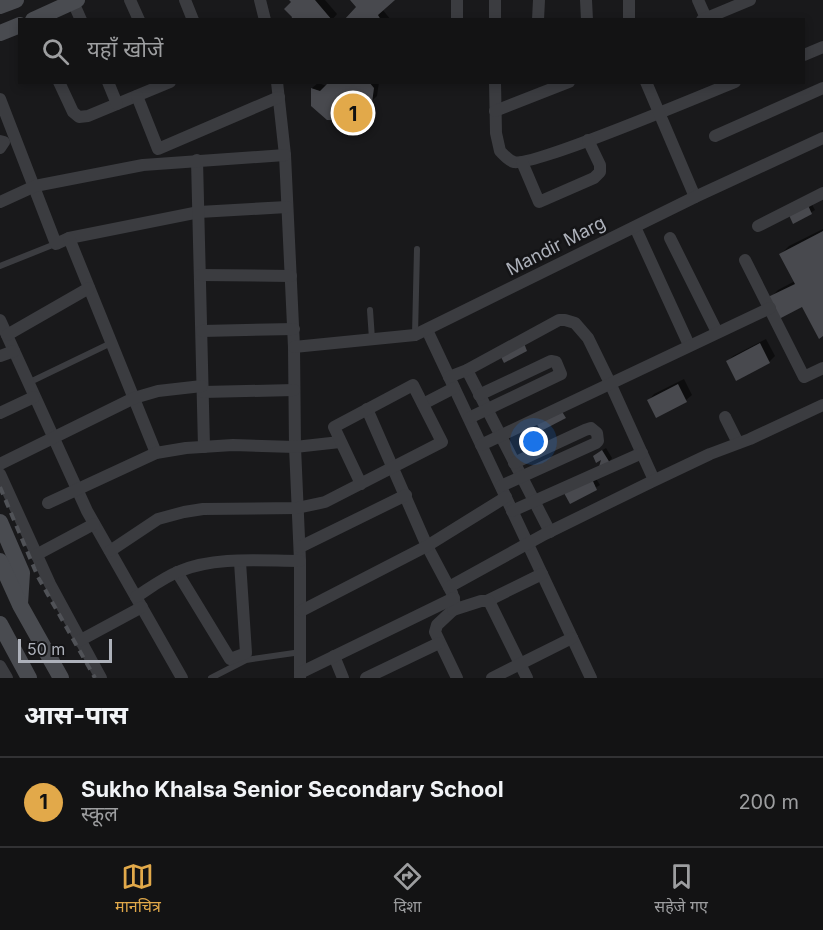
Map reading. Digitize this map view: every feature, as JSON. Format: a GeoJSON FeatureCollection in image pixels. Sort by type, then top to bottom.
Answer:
{"type":"FeatureCollection","features":[{"type":"Feature","properties":{"kind":"main road"},"geometry":{"type":"LineString","coordinates":[[0,6],[16,0]]}},
{"type":"Feature","properties":{"kind":"main road"},"geometry":{"type":"LineString","coordinates":[[37,18],[75,1]]}},
{"type":"Feature","properties":{"kind":"main road"},"geometry":{"type":"LineString","coordinates":[[0,33],[18,26]]}},
{"type":"Feature","properties":{"kind":"main road"},"geometry":{"type":"LineString","coordinates":[[0,522],[22,573],[20,605]]}},
{"type":"Feature","properties":{"kind":"main road"},"geometry":{"type":"LineString","coordinates":[[0,561],[20,605],[62,678]]}},
{"type":"Feature","properties":{"kind":"main road"},"geometry":{"type":"LineString","coordinates":[[0,624],[27,673]]}},
{"type":"Feature","properties":{"kind":"street"},"geometry":{"type":"LineString","coordinates":[[130,0],[138,18]]}},
{"type":"Feature","properties":{"kind":"street"},"geometry":{"type":"LineString","coordinates":[[184,0],[192,18]]}},
{"type":"Feature","properties":{"kind":"street"},"geometry":{"type":"LineString","coordinates":[[260,0],[264,18]]}},
{"type":"Feature","properties":{"kind":"street"},"geometry":{"type":"LineString","coordinates":[[457,0],[458,18]]}},
{"type":"Feature","properties":{"kind":"street"},"geometry":{"type":"LineString","coordinates":[[495,0],[495,18]]}},
{"type":"Feature","properties":{"kind":"street"},"geometry":{"type":"LineString","coordinates":[[538,0],[538,18]]}},
{"type":"Feature","properties":{"kind":"street"},"geometry":{"type":"LineString","coordinates":[[586,0],[587,18]]}},
{"type":"Feature","properties":{"kind":"street"},"geometry":{"type":"LineString","coordinates":[[629,0],[629,18]]}},
{"type":"Feature","properties":{"kind":"street"},"geometry":{"type":"LineString","coordinates":[[698,0],[704,18]]}},
{"type":"Feature","properties":{"kind":"street"},"geometry":{"type":"LineString","coordinates":[[706,18],[750,0]]}},
{"type":"Feature","properties":{"kind":"street"},"geometry":{"type":"LineString","coordinates":[[75,1],[80,18]]}},
{"type":"Feature","properties":{"kind":"street"},"geometry":{"type":"LineString","coordinates":[[805,55],[823,47]]}},
{"type":"Feature","properties":{"kind":"street"},"geometry":{"type":"LineString","coordinates":[[60,84],[73,112],[79,117],[88,117],[167,84]]}},
{"type":"Feature","properties":{"kind":"street"},"geometry":{"type":"LineString","coordinates":[[109,84],[117,104]]}},
{"type":"Feature","properties":{"kind":"street"},"geometry":{"type":"LineString","coordinates":[[277,84],[285,155],[294,329],[294,447],[300,547],[300,675]]}},
{"type":"Feature","properties":{"kind":"street"},"geometry":{"type":"LineString","coordinates":[[495,84],[496,133],[500,151],[514,162],[522,162],[559,151],[730,84]]}},
{"type":"Feature","properties":{"kind":"street"},"geometry":{"type":"LineString","coordinates":[[495,111],[564,84]]}},
{"type":"Feature","properties":{"kind":"street"},"geometry":{"type":"LineString","coordinates":[[650,84],[659,112],[695,197]]}},
{"type":"Feature","properties":{"kind":"street"},"geometry":{"type":"LineString","coordinates":[[715,136],[823,88]]}},
{"type":"Feature","properties":{"kind":"street"},"geometry":{"type":"LineString","coordinates":[[137,96],[158,149],[279,97]]}},
{"type":"Feature","properties":{"kind":"street"},"geometry":{"type":"LineString","coordinates":[[0,99],[56,243],[69,238],[199,212],[287,207]]}},
{"type":"Feature","properties":{"kind":"street","name":"Mandir Marg"},"geometry":{"type":"LineString","coordinates":[[294,347],[415,335],[695,197],[823,138]]}},
{"type":"Feature","properties":{"kind":"street"},"geometry":{"type":"LineString","coordinates":[[522,162],[540,202],[594,178],[600,172],[600,165],[588,140]]}},
{"type":"Feature","properties":{"kind":"street"},"geometry":{"type":"LineString","coordinates":[[0,141],[4,142],[0,148]]}},
{"type":"Feature","properties":{"kind":"street"},"geometry":{"type":"LineString","coordinates":[[0,202],[35,186],[143,165],[285,155]]}},
{"type":"Feature","properties":{"kind":"street"},"geometry":{"type":"LineString","coordinates":[[197,160],[204,447]]}},
{"type":"Feature","properties":{"kind":"street"},"geometry":{"type":"LineString","coordinates":[[758,226],[823,193]]}},
{"type":"Feature","properties":{"kind":"street"},"geometry":{"type":"LineString","coordinates":[[635,227],[690,345]]}},
{"type":"Feature","properties":{"kind":"street"},"geometry":{"type":"LineString","coordinates":[[69,238],[156,453]]}},
{"type":"Feature","properties":{"kind":"street"},"geometry":{"type":"LineString","coordinates":[[670,238],[717,332]]}},
{"type":"Feature","properties":{"kind":"street"},"geometry":{"type":"LineString","coordinates":[[745,260],[804,377],[823,368]]}},
{"type":"Feature","properties":{"kind":"street"},"geometry":{"type":"LineString","coordinates":[[201,275],[291,276]]}},
{"type":"Feature","properties":{"kind":"street"},"geometry":{"type":"LineString","coordinates":[[7,335],[89,288]]}},
{"type":"Feature","properties":{"kind":"street"},"geometry":{"type":"LineString","coordinates":[[481,445],[770,308]]}},
{"type":"Feature","properties":{"kind":"street"},"geometry":{"type":"LineString","coordinates":[[0,320],[94,524],[182,678]]}},
{"type":"Feature","properties":{"kind":"street"},"geometry":{"type":"LineString","coordinates":[[423,404],[467,370],[560,320],[566,320],[575,323],[588,338],[654,480]]}},
{"type":"Feature","properties":{"kind":"street"},"geometry":{"type":"LineString","coordinates":[[202,331],[294,329]]}},
{"type":"Feature","properties":{"kind":"street"},"geometry":{"type":"LineString","coordinates":[[427,330],[591,678]]}},
{"type":"Feature","properties":{"kind":"street"},"geometry":{"type":"LineString","coordinates":[[0,356],[14,351]]}},
{"type":"Feature","properties":{"kind":"street"},"geometry":{"type":"LineString","coordinates":[[469,418],[561,374],[556,362],[551,361],[479,395]]}},
{"type":"Feature","properties":{"kind":"street"},"geometry":{"type":"LineString","coordinates":[[467,370],[550,532]]}},
{"type":"Feature","properties":{"kind":"street"},"geometry":{"type":"LineString","coordinates":[[110,550],[158,519],[184,512],[203,509],[297,508],[325,502],[361,484],[392,467],[442,442],[413,385],[334,427],[361,484]]}},
{"type":"Feature","properties":{"kind":"street"},"geometry":{"type":"LineString","coordinates":[[0,464],[134,398],[158,391],[294,390]]}},
{"type":"Feature","properties":{"kind":"street"},"geometry":{"type":"LineString","coordinates":[[0,413],[34,397]]}},
{"type":"Feature","properties":{"kind":"street"},"geometry":{"type":"LineString","coordinates":[[300,675],[452,598],[528,544],[550,532],[654,480],[823,405]]}},
{"type":"Feature","properties":{"kind":"street"},"geometry":{"type":"LineString","coordinates":[[367,409],[452,598]]}},
{"type":"Feature","properties":{"kind":"street"},"geometry":{"type":"LineString","coordinates":[[725,417],[738,443]]}},
{"type":"Feature","properties":{"kind":"street"},"geometry":{"type":"LineString","coordinates":[[301,611],[427,546],[521,478],[596,443],[597,433],[591,428],[585,430],[514,463]]}},
{"type":"Feature","properties":{"kind":"street"},"geometry":{"type":"LineString","coordinates":[[48,503],[156,453],[233,445],[294,447],[340,442]]}},
{"type":"Feature","properties":{"kind":"street"},"geometry":{"type":"LineString","coordinates":[[512,511],[642,453]]}},
{"type":"Feature","properties":{"kind":"street"},"geometry":{"type":"LineString","coordinates":[[0,474],[36,555],[101,678]]}},
{"type":"Feature","properties":{"kind":"street"},"geometry":{"type":"LineString","coordinates":[[300,547],[406,495]]}},
{"type":"Feature","properties":{"kind":"street"},"geometry":{"type":"LineString","coordinates":[[36,555],[94,524]]}},
{"type":"Feature","properties":{"kind":"street"},"geometry":{"type":"LineString","coordinates":[[80,641],[139,602],[177,572],[209,563],[300,561]]}},
{"type":"Feature","properties":{"kind":"street"},"geometry":{"type":"LineString","coordinates":[[177,572],[230,659],[246,653],[240,562]]}},
{"type":"Feature","properties":{"kind":"street"},"geometry":{"type":"LineString","coordinates":[[452,598],[487,600],[542,574]]}},
{"type":"Feature","properties":{"kind":"street"},"geometry":{"type":"LineString","coordinates":[[452,598],[435,632],[457,678]]}},
{"type":"Feature","properties":{"kind":"street"},"geometry":{"type":"LineString","coordinates":[[487,600],[527,678]]}},
{"type":"Feature","properties":{"kind":"street"},"geometry":{"type":"LineString","coordinates":[[492,678],[572,638]]}},
{"type":"Feature","properties":{"kind":"street"},"geometry":{"type":"LineString","coordinates":[[366,678],[439,643]]}},
{"type":"Feature","properties":{"kind":"street"},"geometry":{"type":"LineString","coordinates":[[334,656],[343,678]]}},
{"type":"Feature","properties":{"kind":"street"},"geometry":{"type":"LineString","coordinates":[[0,666],[5,678]]}},
{"type":"Feature","properties":{"kind":"lane"},"geometry":{"type":"LineString","coordinates":[[0,266],[56,243]]}},
{"type":"Feature","properties":{"kind":"lane"},"geometry":{"type":"LineString","coordinates":[[415,335],[417,249]]}},
{"type":"Feature","properties":{"kind":"lane"},"geometry":{"type":"LineString","coordinates":[[370,310],[373,339]]}},
{"type":"Feature","properties":{"kind":"lane"},"geometry":{"type":"LineString","coordinates":[[28,384],[111,343]]}},
{"type":"Feature","properties":{"kind":"lane"},"geometry":{"type":"LineString","coordinates":[[211,678],[246,660],[301,652]]}},
{"type":"Feature","properties":{"kind":"building"},"geometry":{"type":"Polygon","coordinates":[[[289,0],[315,0],[330,18],[292,18],[284,9],[291,2],[289,0]]]}},
{"type":"Feature","properties":{"kind":"building"},"geometry":{"type":"Polygon","coordinates":[[[350,0],[395,0],[378,15],[380,18],[346,18],[356,7],[350,0]]]}},
{"type":"Feature","properties":{"kind":"building"},"geometry":{"type":"Polygon","coordinates":[[[327,84],[371,84],[374,88],[372,103],[353,121],[327,120],[311,106],[311,88],[320,91],[327,84]]]}},
{"type":"Feature","properties":{"kind":"building"},"geometry":{"type":"Polygon","coordinates":[[[807,203],[812,214],[793,224],[788,213],[807,203]]]}},
{"type":"Feature","properties":{"kind":"building"},"geometry":{"type":"Polygon","coordinates":[[[823,231],[823,336],[819,339],[802,307],[779,319],[768,297],[795,284],[779,254],[823,231]]]}},
{"type":"Feature","properties":{"kind":"building"},"geometry":{"type":"Polygon","coordinates":[[[524,343],[527,351],[504,363],[500,355],[524,343]]]}},
{"type":"Feature","properties":{"kind":"building"},"geometry":{"type":"Polygon","coordinates":[[[760,343],[770,363],[736,381],[726,361],[760,343]]]}},
{"type":"Feature","properties":{"kind":"building"},"geometry":{"type":"Polygon","coordinates":[[[678,384],[687,402],[656,418],[647,400],[678,384]]]}},
{"type":"Feature","properties":{"kind":"building"},"geometry":{"type":"Polygon","coordinates":[[[561,410],[566,418],[541,431],[536,423],[561,410]]]}},
{"type":"Feature","properties":{"kind":"building"},"geometry":{"type":"Polygon","coordinates":[[[602,450],[610,463],[598,470],[601,460],[596,463],[593,456],[602,450]]]}},
{"type":"Feature","properties":{"kind":"building"},"geometry":{"type":"Polygon","coordinates":[[[592,479],[597,490],[570,504],[564,493],[592,479]]]}},
{"type":"Feature","properties":{"kind":"railway"},"geometry":{"type":"LineString","coordinates":[[0,487],[38,577],[95,678]]}},
{"type":"Feature","properties":{"kind":"place","name":"Sukho Khalsa Senior Secondary School"},"geometry":{"type":"Point","coordinates":[353,113]}}]}
